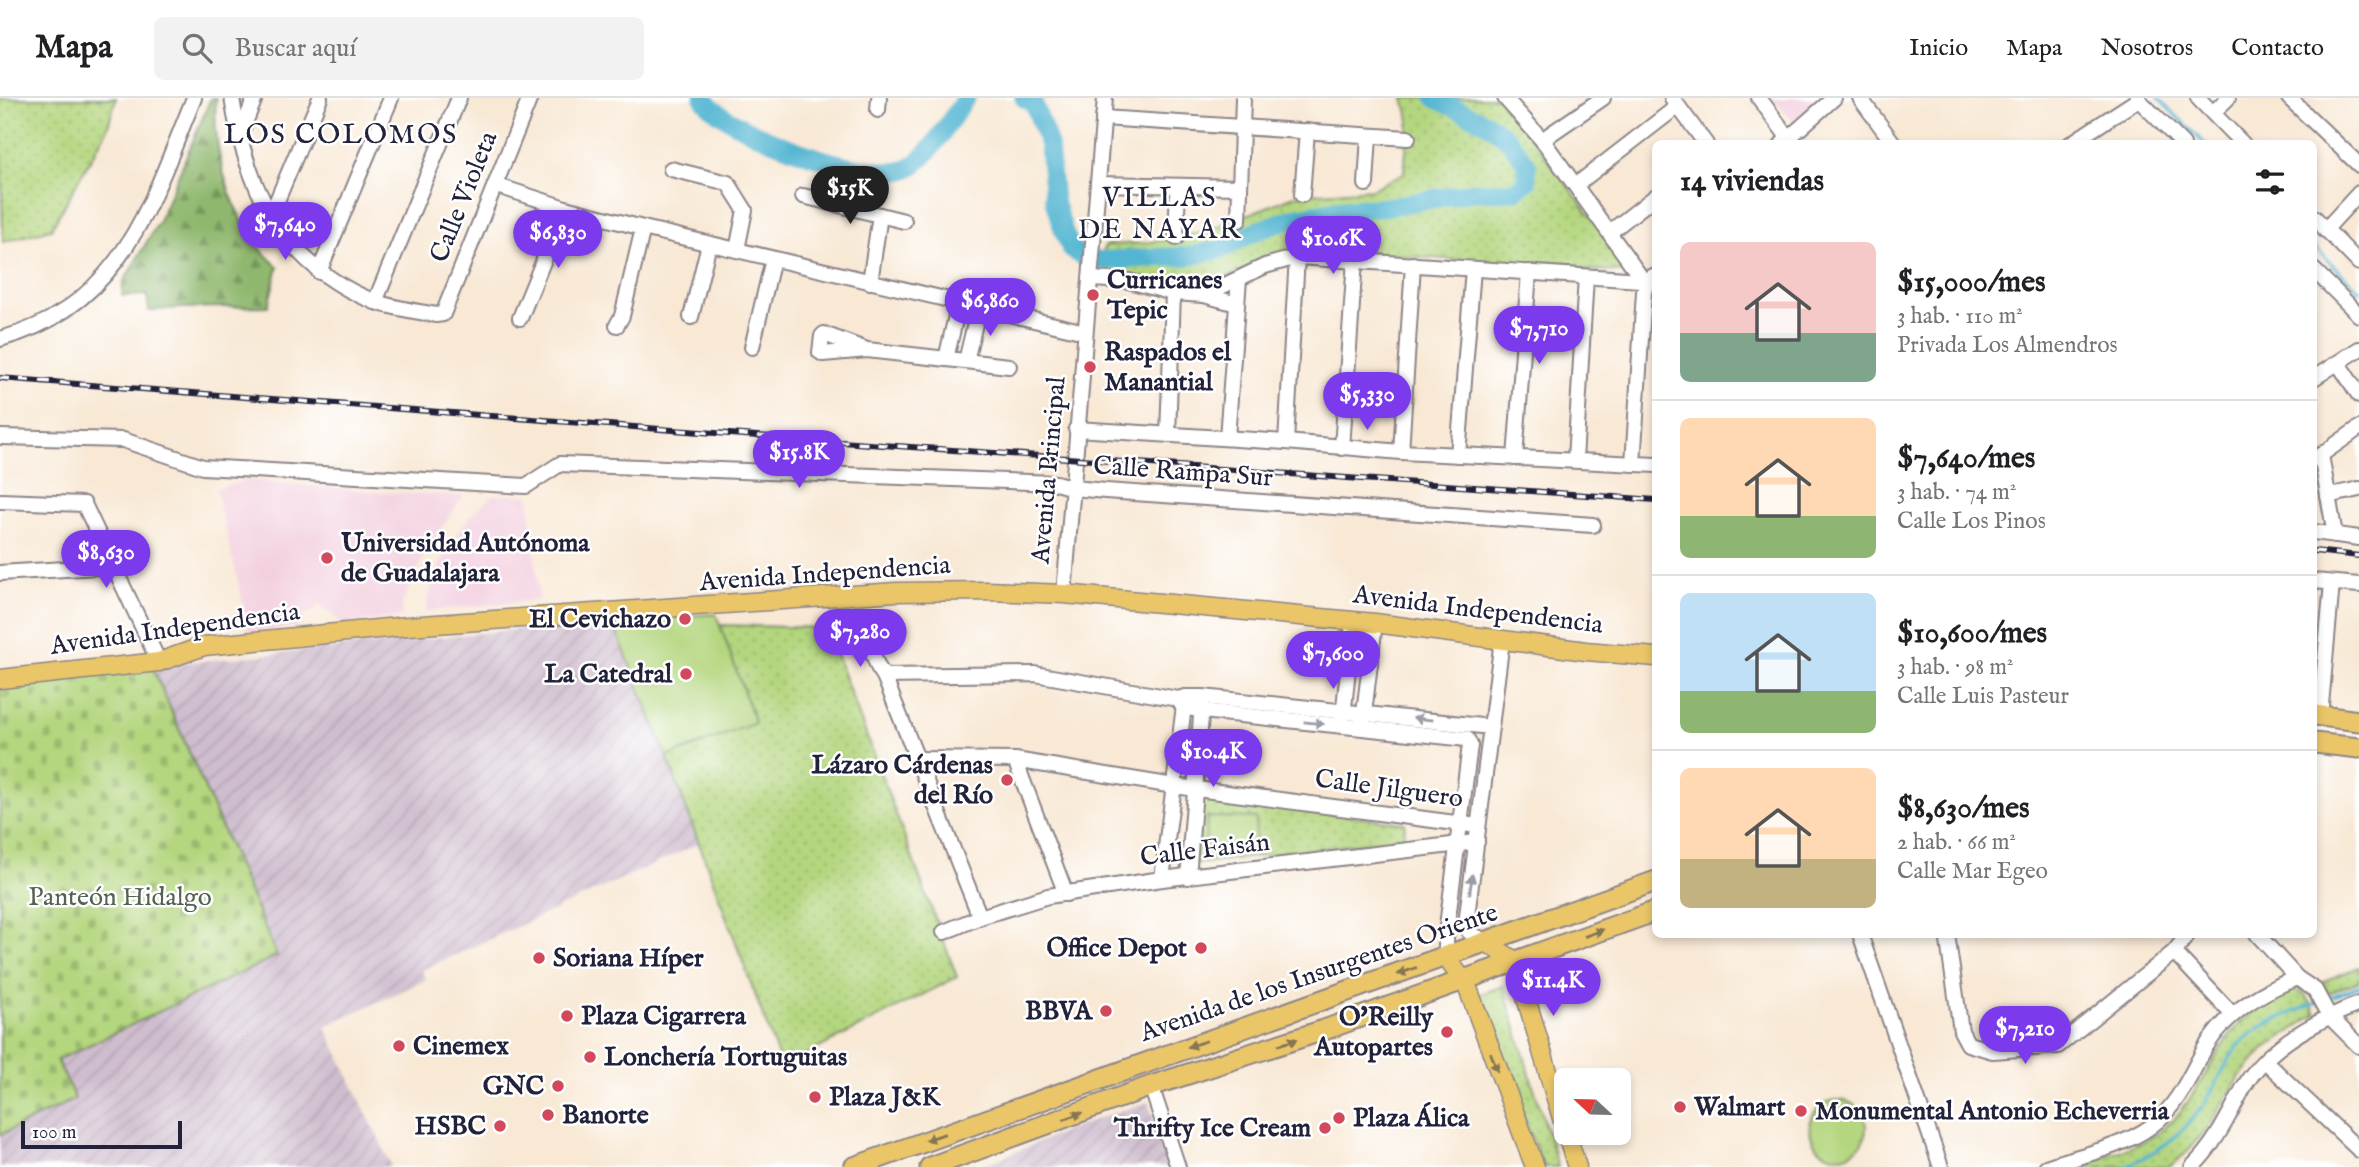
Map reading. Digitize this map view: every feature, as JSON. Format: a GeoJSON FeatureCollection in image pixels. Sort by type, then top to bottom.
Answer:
{"type":"FeatureCollection","features":[{"type":"Feature","properties":{"kind":"highway"},"geometry":{"type":"LineString","coordinates":[[2317,715],[2359,721]]}},
{"type":"Feature","properties":{"kind":"highway"},"geometry":{"type":"LineString","coordinates":[[2317,743],[2359,748]]}},
{"type":"Feature","properties":{"kind":"highway","name":"Avenida de los Insurgentes Oriente"},"geometry":{"type":"LineString","coordinates":[[856,1167],[1652,882]]}},
{"type":"Feature","properties":{"kind":"highway","name":"Avenida de los Insurgentes Oriente"},"geometry":{"type":"LineString","coordinates":[[930,1167],[1151,1086],[1464,985],[1652,913]]}},
{"type":"Feature","properties":{"kind":"highway"},"geometry":{"type":"LineString","coordinates":[[1000,1115],[1008,1138]]}},
{"type":"Feature","properties":{"kind":"main road","name":"Avenida Independencia"},"geometry":{"type":"LineString","coordinates":[[0,679],[159,662],[204,646],[408,626],[896,592],[1064,594],[1374,623],[1652,657]]}},
{"type":"Feature","properties":{"kind":"main road"},"geometry":{"type":"LineString","coordinates":[[1486,942],[1516,965],[1554,1092]]}},
{"type":"Feature","properties":{"kind":"main road"},"geometry":{"type":"LineString","coordinates":[[1446,957],[1464,985],[1535,1167]]}},
{"type":"Feature","properties":{"kind":"main road"},"geometry":{"type":"LineString","coordinates":[[1570,1145],[1577,1167]]}},
{"type":"Feature","properties":{"kind":"street"},"geometry":{"type":"LineString","coordinates":[[0,339],[46,321],[64,310],[92,290],[113,267],[147,210],[194,98]]}},
{"type":"Feature","properties":{"kind":"street"},"geometry":{"type":"LineString","coordinates":[[232,98],[251,180],[271,215],[291,243],[319,272],[375,302],[459,98]]}},
{"type":"Feature","properties":{"kind":"street"},"geometry":{"type":"LineString","coordinates":[[240,135],[255,98]]}},
{"type":"Feature","properties":{"kind":"street"},"geometry":{"type":"LineString","coordinates":[[271,215],[320,98]]}},
{"type":"Feature","properties":{"kind":"street"},"geometry":{"type":"LineString","coordinates":[[319,272],[391,98]]}},
{"type":"Feature","properties":{"kind":"street","name":"Calle Violeta"},"geometry":{"type":"LineString","coordinates":[[375,302],[417,312],[443,314],[530,98]]}},
{"type":"Feature","properties":{"kind":"street","name":"Avenida Principal"},"geometry":{"type":"LineString","coordinates":[[1064,594],[1105,98]]}},
{"type":"Feature","properties":{"kind":"street"},"geometry":{"type":"LineString","coordinates":[[1238,220],[1243,98]]}},
{"type":"Feature","properties":{"kind":"street"},"geometry":{"type":"LineString","coordinates":[[1505,98],[1544,142],[1610,232],[1650,279]]}},
{"type":"Feature","properties":{"kind":"street"},"geometry":{"type":"LineString","coordinates":[[1544,142],[1549,135],[1603,98]]}},
{"type":"Feature","properties":{"kind":"street"},"geometry":{"type":"LineString","coordinates":[[1759,98],[1787,140]]}},
{"type":"Feature","properties":{"kind":"street"},"geometry":{"type":"LineString","coordinates":[[1790,140],[1834,98]]}},
{"type":"Feature","properties":{"kind":"street"},"geometry":{"type":"LineString","coordinates":[[1860,98],[1891,140]]}},
{"type":"Feature","properties":{"kind":"street"},"geometry":{"type":"LineString","coordinates":[[2198,98],[2239,140]]}},
{"type":"Feature","properties":{"kind":"street"},"geometry":{"type":"LineString","coordinates":[[2213,113],[2228,98]]}},
{"type":"Feature","properties":{"kind":"street"},"geometry":{"type":"LineString","coordinates":[[2289,98],[2359,165]]}},
{"type":"Feature","properties":{"kind":"street"},"geometry":{"type":"LineString","coordinates":[[2076,140],[2138,99],[2179,140]]}},
{"type":"Feature","properties":{"kind":"street"},"geometry":{"type":"LineString","coordinates":[[1576,185],[1675,102],[1703,140]]}},
{"type":"Feature","properties":{"kind":"street"},"geometry":{"type":"LineString","coordinates":[[1103,118],[1408,138]]}},
{"type":"Feature","properties":{"kind":"street"},"geometry":{"type":"LineString","coordinates":[[1302,195],[1307,131]]}},
{"type":"Feature","properties":{"kind":"street"},"geometry":{"type":"LineString","coordinates":[[1366,184],[1369,136]]}},
{"type":"Feature","properties":{"kind":"street"},"geometry":{"type":"LineString","coordinates":[[671,169],[728,183],[745,210],[737,250]]}},
{"type":"Feature","properties":{"kind":"street"},"geometry":{"type":"LineString","coordinates":[[1098,184],[1240,187]]}},
{"type":"Feature","properties":{"kind":"street"},"geometry":{"type":"LineString","coordinates":[[495,185],[565,208],[643,228],[1085,332]]}},
{"type":"Feature","properties":{"kind":"street"},"geometry":{"type":"LineString","coordinates":[[1176,238],[1178,186]]}},
{"type":"Feature","properties":{"kind":"street"},"geometry":{"type":"LineString","coordinates":[[2325,230],[2359,193]]}},
{"type":"Feature","properties":{"kind":"street"},"geometry":{"type":"LineString","coordinates":[[803,196],[904,221]]}},
{"type":"Feature","properties":{"kind":"street"},"geometry":{"type":"LineString","coordinates":[[1610,232],[1652,199]]}},
{"type":"Feature","properties":{"kind":"street"},"geometry":{"type":"LineString","coordinates":[[520,318],[565,208]]}},
{"type":"Feature","properties":{"kind":"street"},"geometry":{"type":"LineString","coordinates":[[870,282],[880,215]]}},
{"type":"Feature","properties":{"kind":"street"},"geometry":{"type":"LineString","coordinates":[[2317,221],[2359,263]]}},
{"type":"Feature","properties":{"kind":"street"},"geometry":{"type":"LineString","coordinates":[[617,325],[622,316],[643,228]]}},
{"type":"Feature","properties":{"kind":"street"},"geometry":{"type":"LineString","coordinates":[[691,317],[709,244]]}},
{"type":"Feature","properties":{"kind":"street"},"geometry":{"type":"LineString","coordinates":[[1203,295],[1265,266],[1297,257],[1650,279]]}},
{"type":"Feature","properties":{"kind":"street"},"geometry":{"type":"LineString","coordinates":[[1286,442],[1297,257]]}},
{"type":"Feature","properties":{"kind":"street"},"geometry":{"type":"LineString","coordinates":[[752,346],[773,259]]}},
{"type":"Feature","properties":{"kind":"street"},"geometry":{"type":"LineString","coordinates":[[1342,448],[1355,260]]}},
{"type":"Feature","properties":{"kind":"street"},"geometry":{"type":"LineString","coordinates":[[1401,452],[1413,264]]}},
{"type":"Feature","properties":{"kind":"street"},"geometry":{"type":"LineString","coordinates":[[1458,455],[1473,269]]}},
{"type":"Feature","properties":{"kind":"street"},"geometry":{"type":"LineString","coordinates":[[1515,458],[1529,272]]}},
{"type":"Feature","properties":{"kind":"street"},"geometry":{"type":"LineString","coordinates":[[2317,273],[2359,315]]}},
{"type":"Feature","properties":{"kind":"street"},"geometry":{"type":"LineString","coordinates":[[1575,460],[1586,276]]}},
{"type":"Feature","properties":{"kind":"street"},"geometry":{"type":"LineString","coordinates":[[1090,277],[1129,281],[1173,293],[1203,295],[1237,304]]}},
{"type":"Feature","properties":{"kind":"street"},"geometry":{"type":"LineString","coordinates":[[1227,438],[1238,279]]}},
{"type":"Feature","properties":{"kind":"street"},"geometry":{"type":"LineString","coordinates":[[1633,464],[1644,292],[1650,279]]}},
{"type":"Feature","properties":{"kind":"street"},"geometry":{"type":"LineString","coordinates":[[1168,435],[1173,293]]}},
{"type":"Feature","properties":{"kind":"street"},"geometry":{"type":"LineString","coordinates":[[946,359],[959,303]]}},
{"type":"Feature","properties":{"kind":"street"},"geometry":{"type":"LineString","coordinates":[[966,361],[979,307]]}},
{"type":"Feature","properties":{"kind":"street"},"geometry":{"type":"LineString","coordinates":[[867,349],[1009,366]]}},
{"type":"Feature","properties":{"kind":"street"},"geometry":{"type":"LineString","coordinates":[[2317,371],[2337,363],[2359,349]]}},
{"type":"Feature","properties":{"kind":"street"},"geometry":{"type":"LineString","coordinates":[[2337,363],[2359,395]]}},
{"type":"Feature","properties":{"kind":"street"},"geometry":{"type":"LineString","coordinates":[[2334,535],[2328,495],[2317,458],[2359,428]]}},
{"type":"Feature","properties":{"kind":"street"},"geometry":{"type":"LineString","coordinates":[[1076,429],[1401,452],[1652,466]]}},
{"type":"Feature","properties":{"kind":"street","name":"Calle Rampa Sur"},"geometry":{"type":"LineString","coordinates":[[0,437],[123,440],[203,467],[526,486],[560,464],[1056,482],[1073,488],[1592,525]]}},
{"type":"Feature","properties":{"kind":"street"},"geometry":{"type":"LineString","coordinates":[[2328,495],[2359,489]]}},
{"type":"Feature","properties":{"kind":"street"},"geometry":{"type":"LineString","coordinates":[[0,501],[84,504],[159,662]]}},
{"type":"Feature","properties":{"kind":"street"},"geometry":{"type":"LineString","coordinates":[[2317,532],[2359,538]]}},
{"type":"Feature","properties":{"kind":"street"},"geometry":{"type":"LineString","coordinates":[[0,573],[114,566]]}},
{"type":"Feature","properties":{"kind":"street"},"geometry":{"type":"LineString","coordinates":[[2317,582],[2359,585]]}},
{"type":"Feature","properties":{"kind":"street"},"geometry":{"type":"LineString","coordinates":[[2317,715],[2332,583]]}},
{"type":"Feature","properties":{"kind":"street"},"geometry":{"type":"LineString","coordinates":[[1343,727],[1353,621]]}},
{"type":"Feature","properties":{"kind":"street"},"geometry":{"type":"LineString","coordinates":[[1362,729],[1374,623]]}},
{"type":"Feature","properties":{"kind":"street"},"geometry":{"type":"LineString","coordinates":[[1486,942],[1473,935],[1467,926],[1502,640]]}},
{"type":"Feature","properties":{"kind":"street"},"geometry":{"type":"LineString","coordinates":[[869,645],[918,759],[980,917]]}},
{"type":"Feature","properties":{"kind":"street"},"geometry":{"type":"LineString","coordinates":[[884,676],[1035,674],[1343,727],[1467,739],[1470,746],[1446,934],[1446,957]]}},
{"type":"Feature","properties":{"kind":"street"},"geometry":{"type":"LineString","coordinates":[[1163,879],[1182,701]]}},
{"type":"Feature","properties":{"kind":"street"},"geometry":{"type":"LineString","coordinates":[[1202,704],[1343,710],[1490,727]]}},
{"type":"Feature","properties":{"kind":"street"},"geometry":{"type":"LineString","coordinates":[[1188,877],[1202,704]]}},
{"type":"Feature","properties":{"kind":"street","name":"Calle Jilguero"},"geometry":{"type":"LineString","coordinates":[[918,759],[1015,760],[1174,786],[1478,826]]}},
{"type":"Feature","properties":{"kind":"street"},"geometry":{"type":"LineString","coordinates":[[1015,760],[1066,894]]}},
{"type":"Feature","properties":{"kind":"street","name":"Calle Faisán"},"geometry":{"type":"LineString","coordinates":[[944,932],[980,917],[1048,896],[1163,879],[1477,842]]}},
{"type":"Feature","properties":{"kind":"street"},"geometry":{"type":"LineString","coordinates":[[1861,938],[1941,1167]]}},
{"type":"Feature","properties":{"kind":"street"},"geometry":{"type":"LineString","coordinates":[[1948,938],[1961,1031],[1968,1044],[1993,1051],[2058,1046],[2174,952],[2185,938]]}},
{"type":"Feature","properties":{"kind":"street"},"geometry":{"type":"LineString","coordinates":[[2261,938],[2297,978],[2315,990],[2327,1014],[2359,1045]]}},
{"type":"Feature","properties":{"kind":"street"},"geometry":{"type":"LineString","coordinates":[[2174,952],[2233,1015]]}},
{"type":"Feature","properties":{"kind":"street"},"geometry":{"type":"LineString","coordinates":[[2046,1167],[2131,1138],[2151,1126],[2168,1110],[2182,1091],[2207,1045],[2233,1015],[2247,1003],[2276,986],[2297,978]]}},
{"type":"Feature","properties":{"kind":"street","name":"Avenida de los Insurgentes Oriente"},"geometry":{"type":"LineString","coordinates":[[1315,1040],[1464,985]]}},
{"type":"Feature","properties":{"kind":"street"},"geometry":{"type":"LineString","coordinates":[[2192,1167],[2218,1137],[2246,1083],[2265,1061],[2327,1014],[2359,1004]]}},
{"type":"Feature","properties":{"kind":"street"},"geometry":{"type":"LineString","coordinates":[[2265,1061],[2359,1150]]}},
{"type":"Feature","properties":{"kind":"street"},"geometry":{"type":"LineString","coordinates":[[1151,1086],[1178,1167]]}},
{"type":"Feature","properties":{"kind":"shaded area"},"geometry":{"type":"Polygon","coordinates":[[[1773,98],[1823,98],[1794,123],[1773,98]]]}},
{"type":"Feature","properties":{"kind":"shaded area","name":"Universidad Autónoma de Guadalajara"},"geometry":{"type":"Polygon","coordinates":[[[247,480],[387,493],[464,495],[426,550],[402,604],[402,617],[343,624],[320,604],[297,622],[299,626],[247,632],[245,612],[216,489],[247,480]]]}},
{"type":"Feature","properties":{"kind":"shaded area"},"geometry":{"type":"Polygon","coordinates":[[[493,495],[529,495],[539,600],[425,611],[435,575],[451,544],[470,516],[493,495]]]}},
{"type":"Feature","properties":{"kind":"shaded area"},"geometry":{"type":"Polygon","coordinates":[[[612,620],[700,843],[422,970],[426,980],[325,1026],[392,1167],[0,1167],[0,1135],[75,1099],[56,1060],[277,956],[152,666],[612,620]]]}},
{"type":"Feature","properties":{"kind":"shaded area"},"geometry":{"type":"Polygon","coordinates":[[[1148,1102],[1170,1167],[978,1167],[1099,1118],[1148,1102]]]}},
{"type":"Feature","properties":{"kind":"green space"},"geometry":{"type":"Polygon","coordinates":[[[0,98],[116,98],[107,130],[51,229],[3,242],[0,98]]]}},
{"type":"Feature","properties":{"kind":"green space"},"geometry":{"type":"Polygon","coordinates":[[[211,98],[216,98],[219,154],[237,210],[261,250],[278,267],[268,306],[149,311],[147,295],[122,296],[123,283],[159,221],[211,98]]]}},
{"type":"Feature","properties":{"kind":"green space"},"geometry":{"type":"Polygon","coordinates":[[[1404,98],[1502,98],[1626,263],[1620,272],[1298,248],[1209,285],[1183,287],[1108,276],[1102,272],[1104,247],[1107,245],[1146,243],[1206,231],[1297,195],[1372,189],[1404,173],[1409,119],[1404,98]]]}},
{"type":"Feature","properties":{"kind":"green space","name":"La Catedral"},"geometry":{"type":"Polygon","coordinates":[[[716,614],[755,723],[667,757],[612,620],[716,614]]]}},
{"type":"Feature","properties":{"kind":"green space"},"geometry":{"type":"Polygon","coordinates":[[[720,625],[826,628],[957,977],[782,1067],[667,757],[755,723],[720,625]]]}},
{"type":"Feature","properties":{"kind":"green space","name":"Panteón Hidalgo"},"geometry":{"type":"Polygon","coordinates":[[[152,666],[277,956],[57,1060],[75,1099],[0,1135],[0,684],[152,666]]]}},
{"type":"Feature","properties":{"kind":"green space"},"geometry":{"type":"Polygon","coordinates":[[[1200,796],[1405,823],[1404,838],[1194,864],[1200,796]]]}},
{"type":"Feature","properties":{"kind":"green space"},"geometry":{"type":"Polygon","coordinates":[[[1207,817],[1256,818],[1255,847],[1205,846],[1207,817]]]}},
{"type":"Feature","properties":{"kind":"green space"},"geometry":{"type":"Polygon","coordinates":[[[2359,967],[2359,981],[2328,993],[2321,982],[2359,967]]]}},
{"type":"Feature","properties":{"kind":"green space"},"geometry":{"type":"Polygon","coordinates":[[[1503,986],[1558,1167],[1543,1167],[1477,995],[1503,986]]]}},
{"type":"Feature","properties":{"kind":"green space"},"geometry":{"type":"Polygon","coordinates":[[[2290,990],[2304,994],[2316,1014],[2263,1050],[2239,1078],[2210,1125],[2185,1154],[2169,1167],[2067,1167],[2129,1148],[2162,1130],[2190,1099],[2234,1029],[2266,1002],[2290,990]]]}},
{"type":"Feature","properties":{"kind":"green space"},"geometry":{"type":"Polygon","coordinates":[[[1838,1100],[1858,1108],[1866,1128],[1858,1148],[1838,1156],[1818,1148],[1810,1128],[1818,1108],[1838,1100]]]}},
{"type":"Feature","properties":{"kind":"waterway"},"geometry":{"type":"LineString","coordinates":[[703,98],[716,111],[738,125],[797,151],[830,161],[886,172],[904,170],[922,158],[966,98]]}},
{"type":"Feature","properties":{"kind":"waterway"},"geometry":{"type":"LineString","coordinates":[[1024,98],[1034,104],[1049,145],[1054,201],[1071,249],[1091,261],[1189,256],[1222,249],[1256,231],[1293,218],[1341,209],[1379,208],[1472,192],[1514,191],[1527,182],[1527,164],[1507,138],[1488,124],[1435,98]]}},
{"type":"Feature","properties":{"kind":"waterway"},"geometry":{"type":"LineString","coordinates":[[2158,98],[2201,140]]}},
{"type":"Feature","properties":{"kind":"waterway"},"geometry":{"type":"LineString","coordinates":[[2317,250],[2359,290]]}},
{"type":"Feature","properties":{"kind":"waterway"},"geometry":{"type":"LineString","coordinates":[[2326,999],[2359,986]]}},
{"type":"Feature","properties":{"kind":"waterway"},"geometry":{"type":"LineString","coordinates":[[2125,1167],[2152,1153],[2185,1128],[2203,1105],[2235,1050],[2247,1037],[2276,1019],[2319,1002]]}},
{"type":"Feature","properties":{"kind":"railway"},"geometry":{"type":"LineString","coordinates":[[0,378],[673,430],[1652,500]]}},
{"type":"Feature","properties":{"kind":"railway"},"geometry":{"type":"LineString","coordinates":[[2317,551],[2359,556]]}},
{"type":"Feature","properties":{"kind":"place","name":"Curricanes Tepic"},"geometry":{"type":"Point","coordinates":[1093,295]}},
{"type":"Feature","properties":{"kind":"place","name":"Raspados el Manantial"},"geometry":{"type":"Point","coordinates":[1090,367]}},
{"type":"Feature","properties":{"kind":"place","name":"Universidad Autónoma de Guadalajara"},"geometry":{"type":"Point","coordinates":[327,558]}},
{"type":"Feature","properties":{"kind":"place","name":"El Cevichazo"},"geometry":{"type":"Point","coordinates":[685,619]}},
{"type":"Feature","properties":{"kind":"place","name":"La Catedral"},"geometry":{"type":"Point","coordinates":[686,674]}},
{"type":"Feature","properties":{"kind":"place","name":"Lázaro Cárdenas del Río"},"geometry":{"type":"Point","coordinates":[1007,780]}},
{"type":"Feature","properties":{"kind":"place","name":"Office Depot"},"geometry":{"type":"Point","coordinates":[1201,948]}},
{"type":"Feature","properties":{"kind":"place","name":"Soriana Híper"},"geometry":{"type":"Point","coordinates":[539,958]}},
{"type":"Feature","properties":{"kind":"place","name":"BBVA"},"geometry":{"type":"Point","coordinates":[1106,1011]}},
{"type":"Feature","properties":{"kind":"place","name":"Plaza Cigarrera"},"geometry":{"type":"Point","coordinates":[567,1016]}},
{"type":"Feature","properties":{"kind":"place","name":"O'Reilly Autopartes"},"geometry":{"type":"Point","coordinates":[1447,1032]}},
{"type":"Feature","properties":{"kind":"place","name":"Cinemex"},"geometry":{"type":"Point","coordinates":[399,1046]}},
{"type":"Feature","properties":{"kind":"place","name":"Lonchería Tortuguitas"},"geometry":{"type":"Point","coordinates":[590,1057]}},
{"type":"Feature","properties":{"kind":"place","name":"GNC"},"geometry":{"type":"Point","coordinates":[558,1086]}},
{"type":"Feature","properties":{"kind":"place","name":"Plaza J&K"},"geometry":{"type":"Point","coordinates":[815,1097]}},
{"type":"Feature","properties":{"kind":"place","name":"Walmart"},"geometry":{"type":"Point","coordinates":[1680,1107]}},
{"type":"Feature","properties":{"kind":"place","name":"Monumental Antonio Echeverria"},"geometry":{"type":"Point","coordinates":[1801,1111]}},
{"type":"Feature","properties":{"kind":"place","name":"Banorte"},"geometry":{"type":"Point","coordinates":[548,1115]}},
{"type":"Feature","properties":{"kind":"place","name":"Plaza Álica"},"geometry":{"type":"Point","coordinates":[1339,1118]}},
{"type":"Feature","properties":{"kind":"place","name":"HSBC"},"geometry":{"type":"Point","coordinates":[500,1126]}},
{"type":"Feature","properties":{"kind":"place","name":"Thrifty Ice Cream"},"geometry":{"type":"Point","coordinates":[1325,1128]}},
{"type":"Feature","properties":{"kind":"district","name":"LOS COLOMOS"},"geometry":{"type":"Point","coordinates":[341,135]}},
{"type":"Feature","properties":{"kind":"district","name":"VILLAS DE NAYAR"},"geometry":{"type":"Point","coordinates":[1160,214]}}]}
